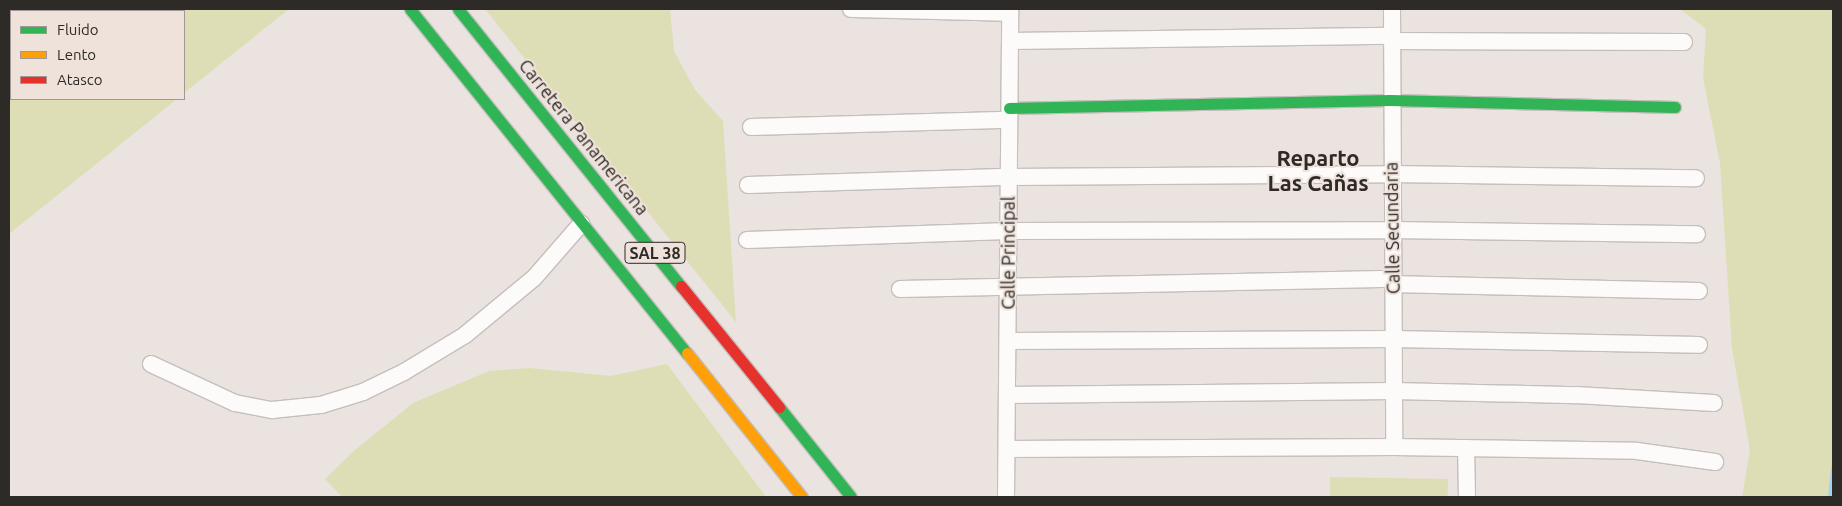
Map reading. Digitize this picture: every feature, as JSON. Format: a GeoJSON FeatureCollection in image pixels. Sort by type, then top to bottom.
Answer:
{"type":"FeatureCollection","features":[{"type":"Feature","properties":{"kind":"main road","name":"SAL 38"},"geometry":{"type":"LineString","coordinates":[[410,9],[581,224],[651,303],[802,497]]}},
{"type":"Feature","properties":{"kind":"main road","name":"Carretera Panamericana"},"geometry":{"type":"LineString","coordinates":[[458,9],[673,284],[851,497]]}},
{"type":"Feature","properties":{"kind":"main road"},"geometry":{"type":"LineString","coordinates":[[1009,114],[1390,100],[1675,107]]}},
{"type":"Feature","properties":{"kind":"street"},"geometry":{"type":"LineString","coordinates":[[851,9],[1010,11]]}},
{"type":"Feature","properties":{"kind":"street","name":"Calle Secundaria"},"geometry":{"type":"LineString","coordinates":[[1392,9],[1390,100],[1394,447]]}},
{"type":"Feature","properties":{"kind":"street","name":"Calle Principal"},"geometry":{"type":"LineString","coordinates":[[1006,497],[1010,11]]}},
{"type":"Feature","properties":{"kind":"street"},"geometry":{"type":"LineString","coordinates":[[1010,40],[1391,38],[1684,42]]}},
{"type":"Feature","properties":{"kind":"street"},"geometry":{"type":"LineString","coordinates":[[752,127],[1009,114]]}},
{"type":"Feature","properties":{"kind":"street"},"geometry":{"type":"LineString","coordinates":[[748,185],[1009,177],[1392,174],[1696,178]]}},
{"type":"Feature","properties":{"kind":"street"},"geometry":{"type":"LineString","coordinates":[[151,364],[235,403],[272,410],[321,405],[363,392],[404,372],[465,335],[534,278],[581,224]]}},
{"type":"Feature","properties":{"kind":"street"},"geometry":{"type":"LineString","coordinates":[[748,240],[1008,232],[1392,230],[1697,234]]}},
{"type":"Feature","properties":{"kind":"street"},"geometry":{"type":"LineString","coordinates":[[900,289],[1008,285],[1393,282],[1699,291]]}},
{"type":"Feature","properties":{"kind":"street"},"geometry":{"type":"LineString","coordinates":[[1008,341],[1393,339],[1699,345]]}},
{"type":"Feature","properties":{"kind":"street"},"geometry":{"type":"LineString","coordinates":[[1007,395],[1394,391],[1576,396],[1714,403]]}},
{"type":"Feature","properties":{"kind":"street"},"geometry":{"type":"LineString","coordinates":[[1007,449],[1394,447],[1637,451],[1715,462]]}},
{"type":"Feature","properties":{"kind":"street"},"geometry":{"type":"LineString","coordinates":[[1466,448],[1467,497]]}},
{"type":"Feature","properties":{"kind":"green space"},"geometry":{"type":"Polygon","coordinates":[[[9,9],[289,9],[185,92],[185,10],[10,10],[10,100],[176,100],[9,234],[9,9]]]}},
{"type":"Feature","properties":{"kind":"green space"},"geometry":{"type":"Polygon","coordinates":[[[485,9],[670,9],[674,51],[695,90],[723,121],[736,322],[485,9]]]}},
{"type":"Feature","properties":{"kind":"green space"},"geometry":{"type":"Polygon","coordinates":[[[1680,9],[1833,9],[1833,497],[1742,497],[1750,450],[1732,349],[1720,163],[1703,78],[1706,29],[1680,9]]]}},
{"type":"Feature","properties":{"kind":"green space"},"geometry":{"type":"Polygon","coordinates":[[[667,364],[766,497],[342,497],[325,479],[355,450],[413,403],[489,371],[530,368],[611,376],[667,364]]]}},
{"type":"Feature","properties":{"kind":"green space"},"geometry":{"type":"Polygon","coordinates":[[[1330,477],[1448,479],[1448,497],[1330,497],[1330,477]]]}},
{"type":"Feature","properties":{"kind":"waterway"},"geometry":{"type":"LineString","coordinates":[[1830,497],[1833,468]]}},
{"type":"Feature","properties":{"kind":"traffic: fast"},"geometry":{"type":"LineString","coordinates":[[410,9],[687,353]]}},
{"type":"Feature","properties":{"kind":"traffic: fast"},"geometry":{"type":"LineString","coordinates":[[458,9],[681,286]]}},
{"type":"Feature","properties":{"kind":"traffic: fast"},"geometry":{"type":"LineString","coordinates":[[1009,108],[1390,100],[1675,107]]}},
{"type":"Feature","properties":{"kind":"traffic: fast"},"geometry":{"type":"LineString","coordinates":[[779,407],[851,497]]}},
{"type":"Feature","properties":{"kind":"traffic: slow"},"geometry":{"type":"LineString","coordinates":[[687,353],[802,497]]}},
{"type":"Feature","properties":{"kind":"traffic: jam"},"geometry":{"type":"LineString","coordinates":[[681,286],[779,407]]}},
{"type":"Feature","properties":{"kind":"district","name":"Reparto Las Cañas"},"geometry":{"type":"Point","coordinates":[1318,170]}}]}
